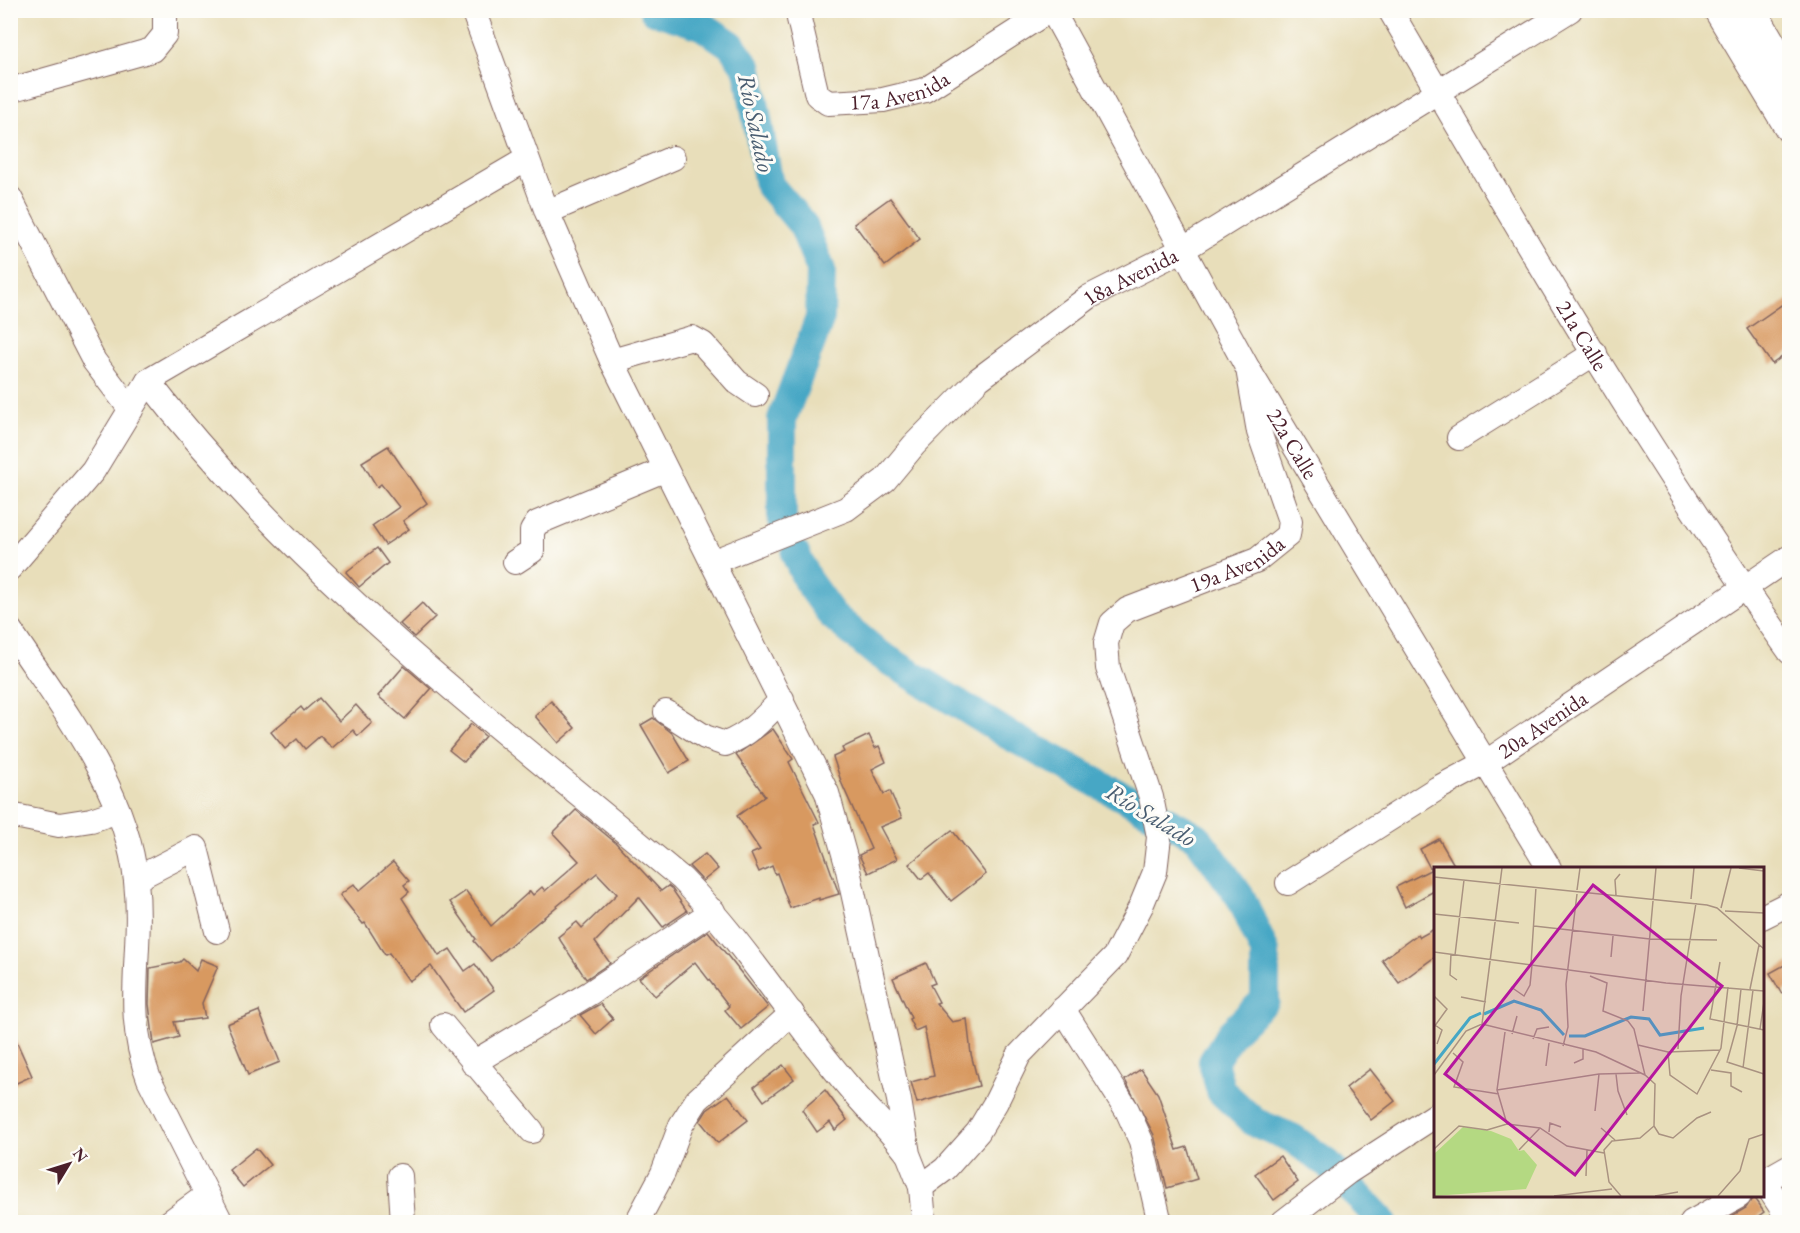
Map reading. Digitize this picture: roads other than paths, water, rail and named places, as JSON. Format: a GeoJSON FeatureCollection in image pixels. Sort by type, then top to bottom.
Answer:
{"type":"FeatureCollection","features":[{"type":"Feature","properties":{"kind":"main road"},"geometry":{"type":"LineString","coordinates":[[1719,10],[1790,128]]}},
{"type":"Feature","properties":{"kind":"main road"},"geometry":{"type":"LineString","coordinates":[[1751,10],[1790,77]]}},
{"type":"Feature","properties":{"kind":"street"},"geometry":{"type":"LineString","coordinates":[[10,90],[152,50],[165,34],[165,10]]}},
{"type":"Feature","properties":{"kind":"street"},"geometry":{"type":"LineString","coordinates":[[473,10],[547,212],[612,361],[664,470],[782,699],[827,793],[846,861],[892,1116],[921,1187],[924,1222]]}},
{"type":"Feature","properties":{"kind":"street","name":"17a Avenida"},"geometry":{"type":"LineString","coordinates":[[802,10],[799,19],[810,73],[817,95],[828,103],[883,100],[925,90],[1051,10]]}},
{"type":"Feature","properties":{"kind":"street","name":"22a Calle"},"geometry":{"type":"LineString","coordinates":[[1051,10],[1248,369],[1548,867]]}},
{"type":"Feature","properties":{"kind":"street","name":"21a Calle"},"geometry":{"type":"LineString","coordinates":[[1390,10],[1594,353],[1744,588],[1790,652]]}},
{"type":"Feature","properties":{"kind":"street","name":"18a Avenida"},"geometry":{"type":"LineString","coordinates":[[712,562],[846,509],[885,480],[914,445],[979,379],[1089,297],[1182,250],[1570,10]]}},
{"type":"Feature","properties":{"kind":"street"},"geometry":{"type":"LineString","coordinates":[[547,212],[673,158]]}},
{"type":"Feature","properties":{"kind":"street"},"geometry":{"type":"LineString","coordinates":[[10,568],[93,471],[148,381],[527,159]]}},
{"type":"Feature","properties":{"kind":"street"},"geometry":{"type":"LineString","coordinates":[[10,198],[94,361],[131,410]]}},
{"type":"Feature","properties":{"kind":"street"},"geometry":{"type":"LineString","coordinates":[[612,361],[692,338],[703,344],[737,382],[756,395]]}},
{"type":"Feature","properties":{"kind":"street"},"geometry":{"type":"LineString","coordinates":[[1459,438],[1594,353]]}},
{"type":"Feature","properties":{"kind":"street","name":"19a Avenida"},"geometry":{"type":"LineString","coordinates":[[1063,1009],[1115,956],[1142,906],[1155,872],[1159,837],[1151,798],[1135,743],[1115,693],[1108,668],[1106,643],[1112,623],[1127,610],[1257,560],[1288,535],[1290,521],[1259,432],[1248,369]]}},
{"type":"Feature","properties":{"kind":"street"},"geometry":{"type":"LineString","coordinates":[[148,381],[233,483],[288,539],[433,673],[682,879],[713,911],[849,1088],[892,1116]]}},
{"type":"Feature","properties":{"kind":"street"},"geometry":{"type":"LineString","coordinates":[[516,562],[532,551],[532,531],[537,523],[664,470]]}},
{"type":"Feature","properties":{"kind":"street","name":"20a Avenida"},"geometry":{"type":"LineString","coordinates":[[1288,883],[1438,788],[1485,763],[1790,557]]}},
{"type":"Feature","properties":{"kind":"street"},"geometry":{"type":"LineString","coordinates":[[10,630],[97,766],[118,811],[136,879],[139,933],[134,991],[135,1028],[140,1055],[149,1079],[221,1222]]}},
{"type":"Feature","properties":{"kind":"street"},"geometry":{"type":"LineString","coordinates":[[666,712],[705,737],[725,744],[741,738],[755,727],[782,699]]}},
{"type":"Feature","properties":{"kind":"street"},"geometry":{"type":"LineString","coordinates":[[10,815],[59,825],[91,820],[118,811]]}},
{"type":"Feature","properties":{"kind":"street"},"geometry":{"type":"LineString","coordinates":[[136,879],[196,848],[217,931]]}},
{"type":"Feature","properties":{"kind":"street"},"geometry":{"type":"LineString","coordinates":[[1764,916],[1790,903]]}},
{"type":"Feature","properties":{"kind":"street"},"geometry":{"type":"LineString","coordinates":[[473,1063],[600,987],[713,911]]}},
{"type":"Feature","properties":{"kind":"street"},"geometry":{"type":"LineString","coordinates":[[921,1187],[945,1169],[978,1132],[996,1102],[1019,1054],[1063,1009],[1127,1110],[1141,1141],[1159,1221]]}},
{"type":"Feature","properties":{"kind":"street"},"geometry":{"type":"LineString","coordinates":[[637,1222],[663,1173],[681,1125],[697,1100],[792,1013]]}},
{"type":"Feature","properties":{"kind":"street"},"geometry":{"type":"LineString","coordinates":[[443,1025],[532,1131]]}},
{"type":"Feature","properties":{"kind":"street"},"geometry":{"type":"LineString","coordinates":[[1283,1222],[1343,1176],[1434,1116]]}},
{"type":"Feature","properties":{"kind":"street"},"geometry":{"type":"LineString","coordinates":[[1764,1179],[1790,1166]]}},
{"type":"Feature","properties":{"kind":"street"},"geometry":{"type":"LineString","coordinates":[[400,1176],[403,1222]]}},
{"type":"Feature","properties":{"kind":"street"},"geometry":{"type":"LineString","coordinates":[[1764,1182],[1790,1221]]}},
{"type":"Feature","properties":{"kind":"street"},"geometry":{"type":"LineString","coordinates":[[170,1222],[207,1195]]}},
{"type":"Feature","properties":{"kind":"street"},"geometry":{"type":"LineString","coordinates":[[1692,1222],[1737,1197]]}},
{"type":"Feature","properties":{"kind":"waterway","name":"Río Salado"},"geometry":{"type":"LineString","coordinates":[[654,10],[701,25],[731,45],[748,69],[769,185],[803,225],[821,270],[820,318],[782,419],[782,519]]}},
{"type":"Feature","properties":{"kind":"waterway","name":"Río Salado"},"geometry":{"type":"LineString","coordinates":[[796,555],[807,580],[832,615],[877,653],[1007,734],[1197,837],[1241,898],[1265,952],[1265,1000],[1231,1033],[1213,1062],[1221,1091],[1254,1122],[1292,1138],[1328,1164],[1383,1222]]}}]}
